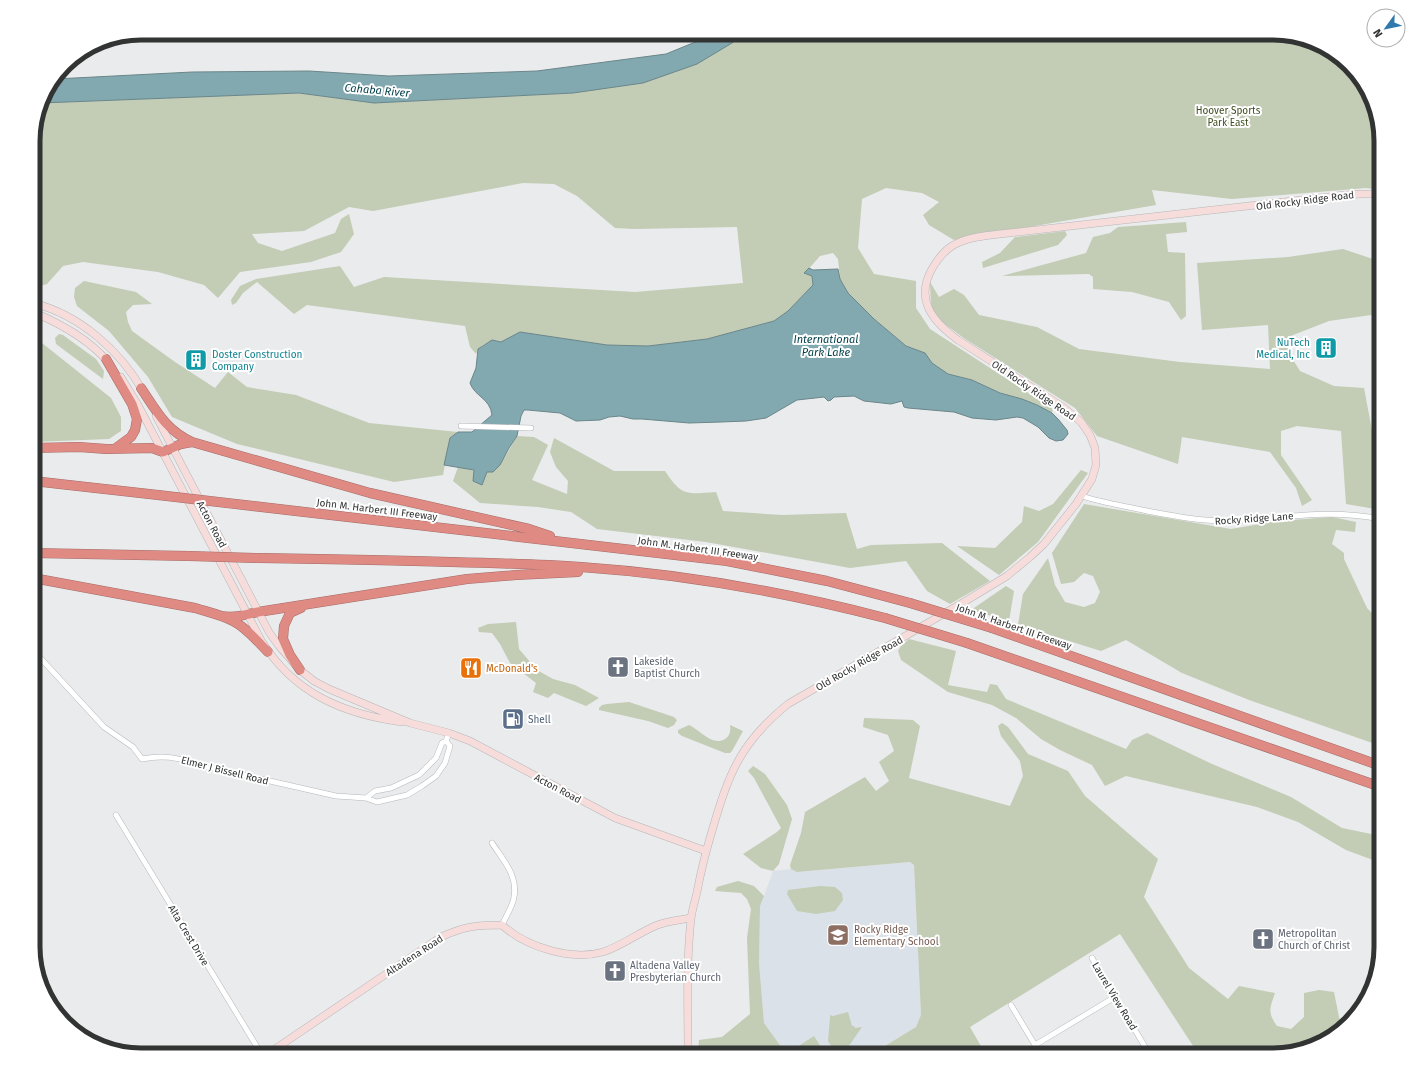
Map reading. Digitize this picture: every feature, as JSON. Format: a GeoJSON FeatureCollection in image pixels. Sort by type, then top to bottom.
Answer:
{"type":"FeatureCollection","features":[{"type":"Feature","properties":{"kind":"highway"},"geometry":{"type":"LineString","coordinates":[[106,359],[132,404],[137,419],[136,430],[131,437],[115,448]]}},
{"type":"Feature","properties":{"kind":"highway"},"geometry":{"type":"LineString","coordinates":[[141,388],[171,430],[192,442],[364,491],[529,529],[566,542]]}},
{"type":"Feature","properties":{"kind":"highway"},"geometry":{"type":"LineString","coordinates":[[40,448],[152,448],[163,452],[181,444],[192,442]]}},
{"type":"Feature","properties":{"kind":"highway","name":"John M. Harbert III Freeway"},"geometry":{"type":"LineString","coordinates":[[40,482],[727,561],[828,581],[910,603],[992,628],[1374,764]]}},
{"type":"Feature","properties":{"kind":"highway"},"geometry":{"type":"LineString","coordinates":[[40,553],[512,564],[618,570],[701,579],[793,596],[885,618],[967,642],[1374,786]]}},
{"type":"Feature","properties":{"kind":"highway"},"geometry":{"type":"LineString","coordinates":[[221,616],[232,618],[258,612],[467,580],[516,575],[618,570]]}},
{"type":"Feature","properties":{"kind":"highway"},"geometry":{"type":"LineString","coordinates":[[40,579],[195,608],[221,616],[246,629],[268,652]]}},
{"type":"Feature","properties":{"kind":"highway"},"geometry":{"type":"LineString","coordinates":[[300,670],[290,655],[283,640],[284,626],[290,613],[309,604]]}},
{"type":"Feature","properties":{"kind":"street","name":"Old Rocky Ridge Road"},"geometry":{"type":"LineString","coordinates":[[688,1048],[688,978],[691,918],[706,851],[720,803],[730,775],[750,741],[768,720],[788,704],[1007,576],[1044,544],[1082,496],[1092,479],[1096,465],[1095,448],[1090,435],[1081,422],[1063,407],[958,340],[943,328],[934,318],[926,302],[925,290],[932,270],[940,256],[952,246],[960,242],[1000,234],[1345,195],[1374,194]]}},
{"type":"Feature","properties":{"kind":"street","name":"Acton Road"},"geometry":{"type":"LineString","coordinates":[[40,306],[60,313],[92,332],[115,352],[124,363],[141,388],[258,612],[279,646],[300,670],[314,681],[329,689],[410,723]]}},
{"type":"Feature","properties":{"kind":"street","name":"Acton Road"},"geometry":{"type":"LineString","coordinates":[[40,316],[77,335],[94,347],[106,359],[127,386],[163,452],[247,615],[268,652],[290,677],[315,695],[355,712],[377,718],[410,723],[449,733],[470,741],[615,818],[706,851]]}},
{"type":"Feature","properties":{"kind":"street"},"geometry":{"type":"LineString","coordinates":[[461,426],[530,428]]}},
{"type":"Feature","properties":{"kind":"street","name":"Rocky Ridge Lane"},"geometry":{"type":"LineString","coordinates":[[1082,496],[1099,502],[1210,521],[1332,513],[1355,514],[1374,518]]}},
{"type":"Feature","properties":{"kind":"street","name":"Elmer J Bissell Road"},"geometry":{"type":"LineString","coordinates":[[40,658],[104,727],[133,747],[142,758],[159,756],[180,758],[195,764],[336,796],[366,798],[377,802],[407,795],[436,776],[445,762],[450,746],[446,741]]}},
{"type":"Feature","properties":{"kind":"street","name":"Elmer J Bissell Road"},"geometry":{"type":"LineString","coordinates":[[366,798],[375,791],[391,788],[419,775],[436,758],[442,743],[446,741],[449,733]]}},
{"type":"Feature","properties":{"kind":"street","name":"Alta Crest Drive"},"geometry":{"type":"LineString","coordinates":[[116,815],[258,1048]]}},
{"type":"Feature","properties":{"kind":"street"},"geometry":{"type":"LineString","coordinates":[[492,843],[512,873],[514,881],[514,897],[502,925],[509,931],[539,947],[559,953],[576,955],[602,952],[619,945],[657,925],[691,918]]}},
{"type":"Feature","properties":{"kind":"street","name":"Altadena Road"},"geometry":{"type":"LineString","coordinates":[[276,1048],[441,936],[460,928],[502,925]]}},
{"type":"Feature","properties":{"kind":"street","name":"Laurel View Road"},"geometry":{"type":"LineString","coordinates":[[1092,958],[1146,1048]]}},
{"type":"Feature","properties":{"kind":"street"},"geometry":{"type":"LineString","coordinates":[[1035,1045],[1115,997]]}},
{"type":"Feature","properties":{"kind":"street"},"geometry":{"type":"LineString","coordinates":[[1011,1005],[1037,1048]]}},
{"type":"Feature","properties":{"kind":"shaded area","name":"Rocky Ridge Elementary School"},"geometry":{"type":"Polygon","coordinates":[[[910,862],[914,865],[921,1015],[916,1027],[882,1048],[782,1048],[764,1023],[759,963],[760,906],[773,871],[791,869],[798,872],[910,862]]]}},
{"type":"Feature","properties":{"kind":"green space","name":"Hoover Sports Park East"},"geometry":{"type":"Polygon","coordinates":[[[736,40],[1273,40],[1299,43],[1318,50],[1340,65],[1349,74],[1364,96],[1369,108],[1373,128],[1374,189],[1366,188],[1232,199],[1152,190],[1156,205],[954,240],[929,225],[923,215],[939,202],[922,193],[886,188],[862,199],[858,248],[874,274],[916,281],[916,308],[930,329],[1053,409],[1052,413],[1037,405],[1000,393],[972,380],[948,374],[932,363],[925,353],[906,346],[874,319],[848,293],[840,279],[838,259],[833,253],[820,256],[805,273],[812,276],[813,285],[788,311],[774,321],[707,339],[648,346],[607,345],[520,332],[501,342],[494,341],[483,345],[476,354],[470,347],[465,326],[307,305],[294,314],[257,282],[243,293],[236,303],[232,305],[231,300],[240,286],[256,279],[340,266],[354,287],[384,277],[635,292],[743,283],[737,227],[615,228],[577,196],[554,184],[523,183],[373,211],[349,207],[304,231],[252,234],[258,243],[282,251],[335,233],[341,219],[349,214],[354,234],[341,252],[311,262],[240,272],[218,298],[204,285],[158,272],[83,262],[63,266],[47,284],[40,286],[40,134],[43,115],[48,103],[299,93],[375,103],[573,93],[732,43],[736,40]]]}},
{"type":"Feature","properties":{"kind":"green space"},"geometry":{"type":"Polygon","coordinates":[[[1186,222],[1187,232],[1166,234],[1168,252],[1185,253],[1186,316],[1181,320],[1169,302],[1132,292],[1093,289],[1093,277],[1089,274],[1002,276],[1086,253],[1093,237],[1110,233],[1118,227],[1186,222]]]}},
{"type":"Feature","properties":{"kind":"green space"},"geometry":{"type":"Polygon","coordinates":[[[1065,231],[1067,235],[1058,245],[983,268],[982,262],[1000,253],[1015,237],[1065,231]]]}},
{"type":"Feature","properties":{"kind":"green space"},"geometry":{"type":"Polygon","coordinates":[[[1343,249],[1373,259],[1374,257],[1374,316],[1371,315],[1329,321],[1288,337],[1290,355],[1300,371],[1334,386],[1364,388],[1374,441],[1374,509],[1346,504],[1341,431],[1297,426],[1281,431],[1281,455],[1312,500],[1302,506],[1296,488],[1270,452],[1182,437],[1178,464],[1097,436],[1075,408],[965,339],[938,319],[931,307],[930,282],[939,297],[954,289],[964,295],[979,315],[1037,327],[1079,349],[1180,362],[1270,369],[1268,325],[1202,330],[1197,263],[1288,257],[1343,249]]]}},
{"type":"Feature","properties":{"kind":"green space"},"geometry":{"type":"Polygon","coordinates":[[[84,281],[136,292],[152,304],[133,305],[126,312],[132,331],[175,362],[215,388],[228,372],[247,387],[296,395],[369,423],[458,432],[450,438],[443,475],[394,482],[237,444],[172,417],[148,377],[109,331],[77,306],[74,297],[75,288],[84,281]]]}},
{"type":"Feature","properties":{"kind":"green space"},"geometry":{"type":"Polygon","coordinates":[[[59,334],[63,335],[96,359],[104,371],[103,379],[56,344],[55,338],[59,334]]]}},
{"type":"Feature","properties":{"kind":"green space"},"geometry":{"type":"Polygon","coordinates":[[[42,343],[111,398],[121,417],[121,431],[109,439],[40,442],[40,344],[42,343]]]}},
{"type":"Feature","properties":{"kind":"green space"},"geometry":{"type":"Polygon","coordinates":[[[517,436],[534,437],[548,445],[532,480],[567,494],[568,481],[556,467],[550,452],[554,438],[614,471],[665,471],[676,486],[681,490],[692,493],[716,492],[723,511],[782,515],[846,513],[857,549],[871,545],[942,543],[990,581],[950,604],[927,591],[906,561],[850,568],[706,542],[597,529],[571,512],[538,507],[480,503],[453,481],[458,467],[487,472],[497,467],[505,457],[517,436]]]}},
{"type":"Feature","properties":{"kind":"green space"},"geometry":{"type":"Polygon","coordinates":[[[1081,470],[1088,473],[1038,542],[999,575],[957,546],[995,548],[1022,522],[1024,506],[1039,511],[1053,504],[1081,470]]]}},
{"type":"Feature","properties":{"kind":"green space"},"geometry":{"type":"Polygon","coordinates":[[[1084,504],[1231,529],[1278,521],[1332,517],[1356,522],[1355,532],[1336,530],[1332,544],[1344,553],[1344,559],[1367,608],[1374,615],[1374,744],[1249,700],[1182,673],[1126,640],[1101,651],[1018,625],[1023,594],[1048,558],[1055,585],[1065,602],[1084,607],[1095,603],[1100,592],[1093,576],[1084,573],[1074,582],[1061,584],[1052,553],[1084,504]]]}},
{"type":"Feature","properties":{"kind":"green space"},"geometry":{"type":"Polygon","coordinates":[[[1006,586],[1014,591],[1009,621],[971,610],[1006,586]]]}},
{"type":"Feature","properties":{"kind":"green space"},"geometry":{"type":"Polygon","coordinates":[[[516,622],[519,649],[537,670],[553,679],[575,685],[599,698],[586,706],[554,693],[548,698],[533,692],[536,683],[510,663],[500,644],[492,633],[479,632],[478,628],[488,624],[516,622]]]}},
{"type":"Feature","properties":{"kind":"green space"},"geometry":{"type":"Polygon","coordinates":[[[909,639],[956,651],[948,685],[987,692],[990,684],[997,685],[1006,699],[1126,749],[1132,740],[1147,733],[1212,764],[1291,797],[1342,828],[1374,835],[1374,860],[1346,850],[1298,822],[1257,807],[1126,776],[1105,786],[1092,765],[1041,739],[1016,718],[992,705],[948,692],[901,660],[898,651],[909,639]]]}},
{"type":"Feature","properties":{"kind":"green space"},"geometry":{"type":"Polygon","coordinates":[[[629,702],[674,717],[677,720],[674,725],[668,728],[648,721],[599,710],[602,705],[629,702]]]}},
{"type":"Feature","properties":{"kind":"green space"},"geometry":{"type":"Polygon","coordinates":[[[864,718],[913,720],[920,726],[909,778],[1010,806],[1023,776],[1020,761],[1001,736],[998,726],[1002,723],[1008,727],[1028,754],[1068,771],[1085,796],[1158,859],[1144,897],[1189,968],[1228,999],[1239,986],[1275,993],[1270,1010],[1272,1017],[1277,1026],[1291,1029],[1304,1017],[1304,993],[1319,990],[1334,992],[1340,1022],[1318,1038],[1293,1046],[1273,1048],[1194,1048],[1120,934],[970,1027],[982,1048],[882,1048],[916,1027],[921,1015],[914,865],[910,862],[797,872],[791,869],[790,865],[801,833],[805,812],[865,777],[876,791],[889,781],[879,762],[894,751],[888,735],[863,727],[864,718]]]}},
{"type":"Feature","properties":{"kind":"green space"},"geometry":{"type":"Polygon","coordinates":[[[689,725],[715,741],[720,741],[727,738],[730,733],[730,725],[743,731],[732,751],[730,753],[725,753],[678,733],[678,730],[689,725]]]}},
{"type":"Feature","properties":{"kind":"green space"},"geometry":{"type":"Polygon","coordinates":[[[753,766],[765,774],[787,805],[792,819],[779,864],[773,871],[761,868],[743,854],[781,828],[754,778],[748,771],[753,766]]]}},
{"type":"Feature","properties":{"kind":"green space"},"geometry":{"type":"Polygon","coordinates":[[[738,881],[754,886],[764,896],[760,906],[759,963],[764,1023],[782,1048],[698,1048],[699,1040],[722,1037],[750,1014],[747,938],[751,909],[747,899],[741,893],[715,891],[717,887],[738,881]]]}},
{"type":"Feature","properties":{"kind":"green space"},"geometry":{"type":"Polygon","coordinates":[[[820,886],[835,887],[842,893],[843,900],[835,911],[816,914],[797,911],[787,894],[788,890],[820,886]]]}},
{"type":"Feature","properties":{"kind":"green space"},"geometry":{"type":"Polygon","coordinates":[[[848,1012],[852,1026],[855,1028],[862,1027],[847,1048],[832,1048],[828,1041],[830,1015],[833,1016],[848,1012]]]}},
{"type":"Feature","properties":{"kind":"green space"},"geometry":{"type":"Polygon","coordinates":[[[814,1036],[821,1047],[819,1048],[796,1048],[814,1036]]]}},
{"type":"Feature","properties":{"kind":"water","name":"Cahaba River"},"geometry":{"type":"Polygon","coordinates":[[[700,40],[736,40],[697,64],[643,83],[573,93],[374,103],[299,93],[48,103],[61,79],[192,72],[309,71],[389,76],[537,71],[666,54],[700,40]]]}},
{"type":"Feature","properties":{"kind":"water","name":"International Park Lake"},"geometry":{"type":"Polygon","coordinates":[[[809,268],[813,270],[838,269],[840,279],[848,293],[874,319],[906,346],[925,353],[932,363],[948,374],[972,380],[1000,393],[1037,405],[1052,413],[1067,430],[1068,434],[1063,440],[1056,441],[1049,438],[1038,427],[1023,418],[1017,417],[996,420],[972,418],[954,412],[908,408],[904,407],[902,401],[891,404],[864,401],[854,396],[834,397],[828,401],[824,397],[797,400],[766,418],[746,421],[689,423],[633,419],[620,416],[600,420],[576,421],[560,413],[524,410],[521,416],[517,436],[500,465],[493,472],[487,472],[482,485],[473,481],[474,470],[444,465],[450,438],[458,432],[472,432],[492,415],[491,409],[475,392],[470,383],[476,368],[478,349],[492,340],[501,342],[520,332],[607,345],[648,346],[707,339],[774,321],[788,311],[813,285],[812,276],[804,273],[809,268]]]}},
{"type":"Feature","properties":{"kind":"place","name":"NuTech Medical, Inc"},"geometry":{"type":"Point","coordinates":[1326,348]}},
{"type":"Feature","properties":{"kind":"place","name":"Doster Construction Company"},"geometry":{"type":"Point","coordinates":[196,360]}},
{"type":"Feature","properties":{"kind":"place","name":"Lakeside Baptist Church"},"geometry":{"type":"Point","coordinates":[618,667]}},
{"type":"Feature","properties":{"kind":"place","name":"McDonald's"},"geometry":{"type":"Point","coordinates":[471,668]}},
{"type":"Feature","properties":{"kind":"place","name":"Shell"},"geometry":{"type":"Point","coordinates":[513,719]}},
{"type":"Feature","properties":{"kind":"place","name":"Rocky Ridge Elementary School"},"geometry":{"type":"Point","coordinates":[838,935]}},
{"type":"Feature","properties":{"kind":"place","name":"Metropolitan Church of Christ"},"geometry":{"type":"Point","coordinates":[1263,939]}},
{"type":"Feature","properties":{"kind":"place","name":"Altadena Valley Presbyterian Church"},"geometry":{"type":"Point","coordinates":[615,971]}}]}
